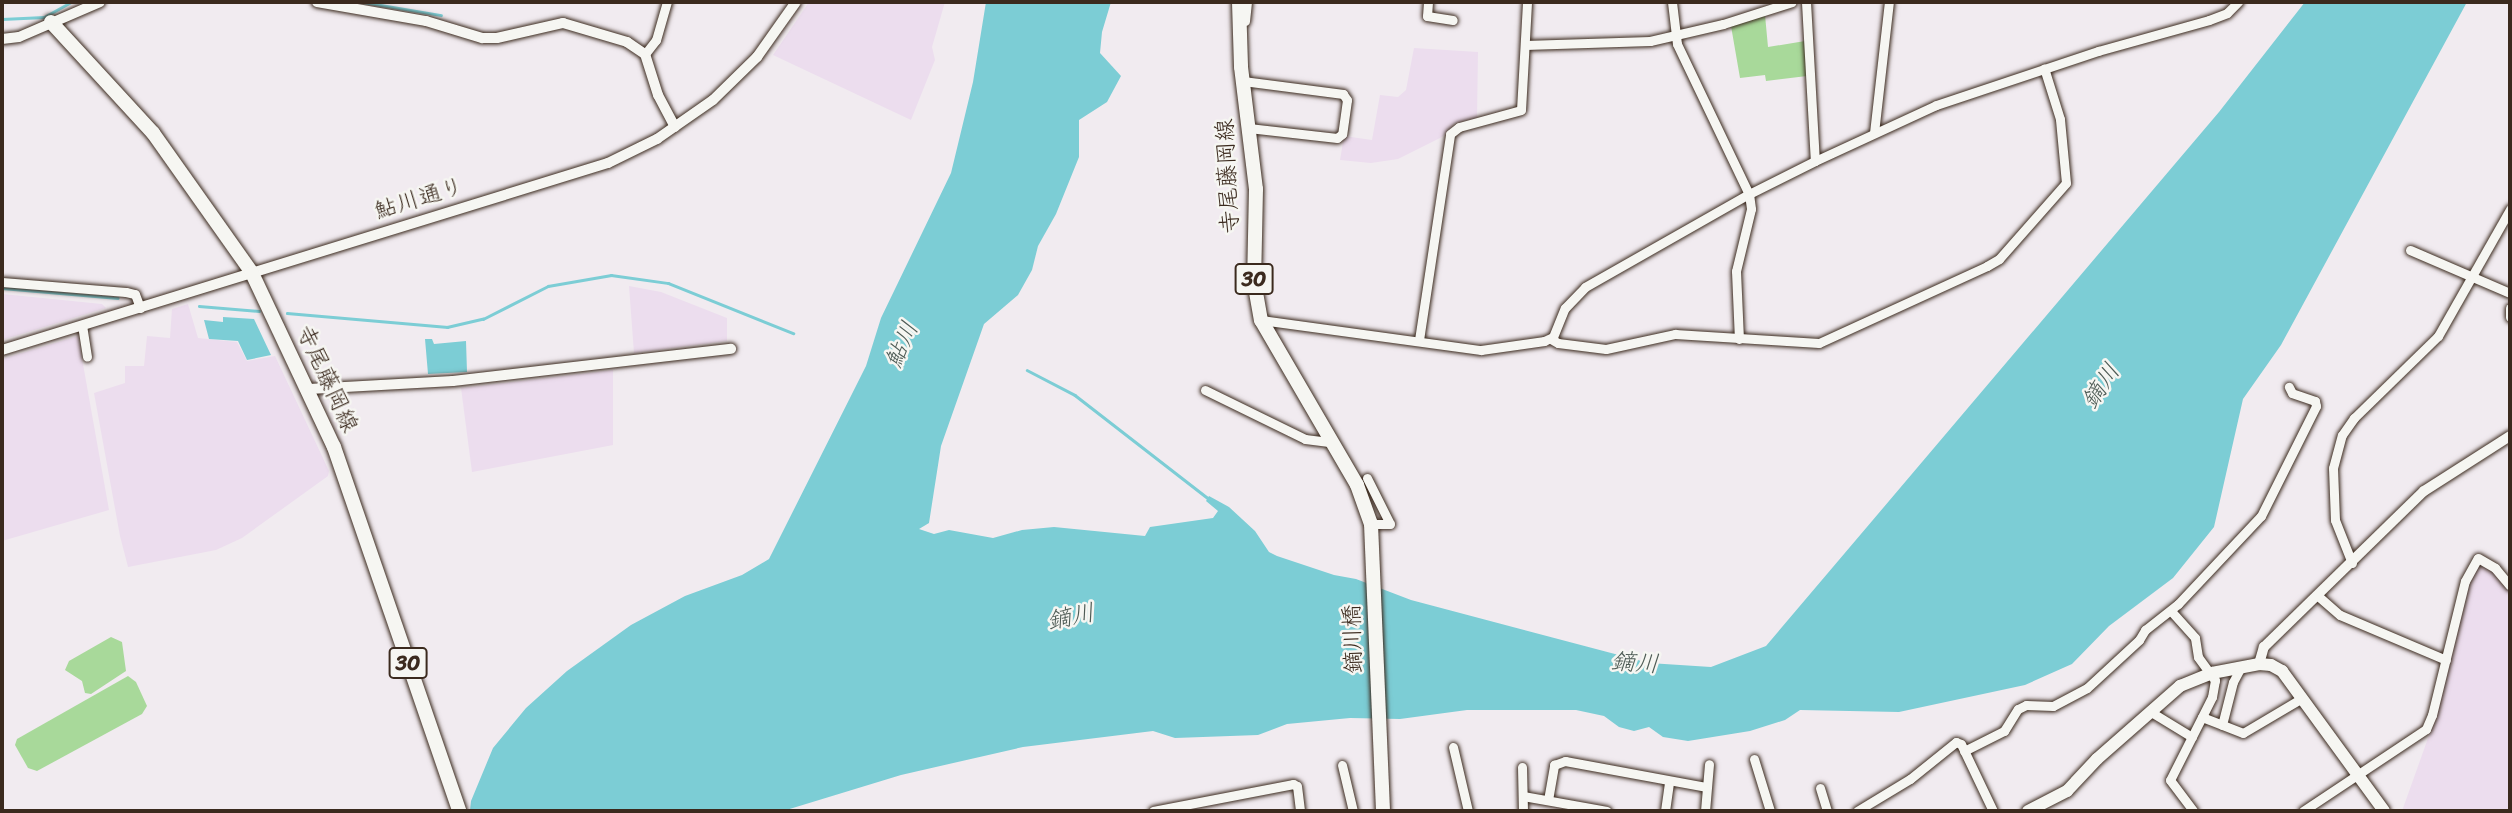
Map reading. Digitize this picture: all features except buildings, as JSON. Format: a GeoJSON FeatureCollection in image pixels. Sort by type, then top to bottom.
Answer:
{"type":"FeatureCollection","features":[{"type":"Feature","properties":{"kind":"main road","name":"寺尾藤岡線"},"geometry":{"type":"LineString","coordinates":[[1239,2],[1243,81],[1256,189],[1254,281],[1261,320],[1357,485],[1371,526]]}},
{"type":"Feature","properties":{"kind":"main road","name":"寺尾藤岡線"},"geometry":{"type":"LineString","coordinates":[[51,22],[153,133],[252,273],[309,389],[334,447],[459,811]]}},
{"type":"Feature","properties":{"kind":"main road","name":"鏑川橋"},"geometry":{"type":"LineString","coordinates":[[1371,526],[1383,811]]}},
{"type":"Feature","properties":{"kind":"main road"},"geometry":{"type":"LineString","coordinates":[[2028,811],[2067,791],[2096,760],[2180,686],[2212,673],[2259,664],[2277,667],[2384,811]]}},
{"type":"Feature","properties":{"kind":"street"},"geometry":{"type":"LineString","coordinates":[[2,39],[19,37],[100,2]]}},
{"type":"Feature","properties":{"kind":"street"},"geometry":{"type":"LineString","coordinates":[[317,2],[426,22],[482,38],[497,38],[563,23],[627,42],[645,54],[658,95],[675,127]]}},
{"type":"Feature","properties":{"kind":"street"},"geometry":{"type":"LineString","coordinates":[[645,54],[656,40],[667,2]]}},
{"type":"Feature","properties":{"kind":"street","name":"鮎川通り"},"geometry":{"type":"LineString","coordinates":[[2,350],[608,163],[657,139],[713,100],[750,65],[796,2]]}},
{"type":"Feature","properties":{"kind":"street"},"geometry":{"type":"LineString","coordinates":[[1239,24],[1245,20],[1247,2]]}},
{"type":"Feature","properties":{"kind":"street"},"geometry":{"type":"LineString","coordinates":[[1428,2],[1427,16],[1453,20]]}},
{"type":"Feature","properties":{"kind":"street"},"geometry":{"type":"LineString","coordinates":[[1419,340],[1450,134],[1459,127],[1521,110],[1527,2]]}},
{"type":"Feature","properties":{"kind":"street"},"geometry":{"type":"LineString","coordinates":[[1672,2],[1674,35],[1749,194],[1750,219],[1737,271],[1739,339]]}},
{"type":"Feature","properties":{"kind":"street"},"geometry":{"type":"LineString","coordinates":[[1525,45],[1645,42],[1792,2]]}},
{"type":"Feature","properties":{"kind":"street"},"geometry":{"type":"LineString","coordinates":[[1806,2],[1815,161]]}},
{"type":"Feature","properties":{"kind":"street"},"geometry":{"type":"LineString","coordinates":[[1874,133],[1889,2]]}},
{"type":"Feature","properties":{"kind":"street"},"geometry":{"type":"LineString","coordinates":[[1551,339],[1565,308],[1586,287],[1749,194],[1815,161],[1936,104],[2044,68],[2209,20],[2227,13],[2238,2]]}},
{"type":"Feature","properties":{"kind":"street"},"geometry":{"type":"LineString","coordinates":[[1261,320],[1481,350],[1551,339],[1558,343],[1606,349],[1675,334],[1825,342],[1999,259],[2066,183],[2060,119],[2044,68]]}},
{"type":"Feature","properties":{"kind":"street"},"geometry":{"type":"LineString","coordinates":[[1243,81],[1343,93],[1347,100],[1342,134],[1337,138],[1249,128]]}},
{"type":"Feature","properties":{"kind":"street"},"geometry":{"type":"LineString","coordinates":[[2352,563],[2335,520],[2333,468],[2342,435],[2354,418],[2438,336],[2510,209]]}},
{"type":"Feature","properties":{"kind":"street"},"geometry":{"type":"LineString","coordinates":[[2410,250],[2510,293]]}},
{"type":"Feature","properties":{"kind":"street"},"geometry":{"type":"LineString","coordinates":[[2,282],[125,292],[135,294],[141,307]]}},
{"type":"Feature","properties":{"kind":"street"},"geometry":{"type":"LineString","coordinates":[[2510,308],[2510,317]]}},
{"type":"Feature","properties":{"kind":"street"},"geometry":{"type":"LineString","coordinates":[[82,325],[86,358]]}},
{"type":"Feature","properties":{"kind":"street"},"geometry":{"type":"LineString","coordinates":[[309,389],[453,381],[731,349]]}},
{"type":"Feature","properties":{"kind":"street"},"geometry":{"type":"LineString","coordinates":[[1964,751],[2004,731],[2018,709],[2026,705],[2053,706],[2087,688],[2139,640],[2145,630],[2171,611],[2261,516],[2316,406],[2315,401],[2292,393],[2289,387]]}},
{"type":"Feature","properties":{"kind":"street"},"geometry":{"type":"LineString","coordinates":[[1205,390],[1305,439],[1331,442]]}},
{"type":"Feature","properties":{"kind":"street"},"geometry":{"type":"LineString","coordinates":[[2259,664],[2264,647],[2424,491],[2510,436]]}},
{"type":"Feature","properties":{"kind":"street"},"geometry":{"type":"LineString","coordinates":[[1367,478],[1390,524],[1371,526]]}},
{"type":"Feature","properties":{"kind":"street"},"geometry":{"type":"LineString","coordinates":[[2303,811],[2426,729],[2465,581],[2478,558],[2495,568],[2510,586]]}},
{"type":"Feature","properties":{"kind":"street"},"geometry":{"type":"LineString","coordinates":[[2318,596],[2340,615],[2445,660]]}},
{"type":"Feature","properties":{"kind":"street"},"geometry":{"type":"LineString","coordinates":[[2171,611],[2195,638],[2198,657],[2215,680],[2211,697],[2170,780],[2193,811]]}},
{"type":"Feature","properties":{"kind":"street"},"geometry":{"type":"LineString","coordinates":[[2222,725],[2233,682],[2241,667]]}},
{"type":"Feature","properties":{"kind":"street"},"geometry":{"type":"LineString","coordinates":[[2202,717],[2243,733],[2302,698]]}},
{"type":"Feature","properties":{"kind":"street"},"geometry":{"type":"LineString","coordinates":[[2151,712],[2192,737]]}},
{"type":"Feature","properties":{"kind":"street"},"geometry":{"type":"LineString","coordinates":[[1857,811],[1910,779],[1956,742],[1964,751],[1993,811]]}},
{"type":"Feature","properties":{"kind":"street"},"geometry":{"type":"LineString","coordinates":[[1453,747],[1468,811]]}},
{"type":"Feature","properties":{"kind":"street"},"geometry":{"type":"LineString","coordinates":[[1754,759],[1770,811]]}},
{"type":"Feature","properties":{"kind":"street"},"geometry":{"type":"LineString","coordinates":[[1548,800],[1554,765],[1565,761],[1706,787]]}},
{"type":"Feature","properties":{"kind":"street"},"geometry":{"type":"LineString","coordinates":[[1705,811],[1709,764]]}},
{"type":"Feature","properties":{"kind":"street"},"geometry":{"type":"LineString","coordinates":[[1342,765],[1353,811]]}},
{"type":"Feature","properties":{"kind":"street"},"geometry":{"type":"LineString","coordinates":[[1522,767],[1523,811]]}},
{"type":"Feature","properties":{"kind":"street"},"geometry":{"type":"LineString","coordinates":[[1665,811],[1669,782]]}},
{"type":"Feature","properties":{"kind":"street"},"geometry":{"type":"LineString","coordinates":[[1153,811],[1198,807],[1293,784],[1297,786],[1300,811]]}},
{"type":"Feature","properties":{"kind":"street"},"geometry":{"type":"LineString","coordinates":[[1821,788],[1827,811]]}},
{"type":"Feature","properties":{"kind":"street"},"geometry":{"type":"LineString","coordinates":[[1523,796],[1548,800],[1566,808],[1607,811]]}},
{"type":"Feature","properties":{"kind":"shaded area"},"geometry":{"type":"Polygon","coordinates":[[[809,2],[945,2],[932,47],[935,60],[911,120],[773,55],[809,2]]]}},
{"type":"Feature","properties":{"kind":"shaded area"},"geometry":{"type":"Polygon","coordinates":[[[1414,48],[1478,52],[1477,118],[1455,123],[1442,137],[1398,159],[1371,163],[1340,160],[1344,136],[1372,140],[1380,95],[1398,97],[1406,90],[1414,48]]]}},
{"type":"Feature","properties":{"kind":"shaded area"},"geometry":{"type":"Polygon","coordinates":[[[629,286],[661,292],[727,318],[727,341],[634,353],[629,286]]]}},
{"type":"Feature","properties":{"kind":"shaded area"},"geometry":{"type":"Polygon","coordinates":[[[2,294],[102,304],[106,308],[2,340],[2,294]]]}},
{"type":"Feature","properties":{"kind":"shaded area"},"geometry":{"type":"Polygon","coordinates":[[[188,304],[198,338],[237,342],[247,361],[275,356],[329,471],[328,476],[242,538],[216,550],[128,567],[94,393],[125,383],[125,366],[144,366],[147,336],[170,338],[172,309],[188,304]]]}},
{"type":"Feature","properties":{"kind":"shaded area"},"geometry":{"type":"Polygon","coordinates":[[[78,336],[109,510],[2,541],[2,359],[78,336]]]}},
{"type":"Feature","properties":{"kind":"shaded area"},"geometry":{"type":"Polygon","coordinates":[[[613,370],[613,445],[472,472],[461,388],[613,370]]]}},
{"type":"Feature","properties":{"kind":"shaded area"},"geometry":{"type":"Polygon","coordinates":[[[2479,565],[2495,573],[2510,591],[2510,811],[2402,811],[2432,727],[2467,584],[2479,565]]]}},
{"type":"Feature","properties":{"kind":"green space"},"geometry":{"type":"Polygon","coordinates":[[[1765,15],[1768,47],[1805,41],[1807,76],[1766,81],[1765,75],[1740,78],[1731,26],[1765,15]]]}},
{"type":"Feature","properties":{"kind":"green space"},"geometry":{"type":"Polygon","coordinates":[[[111,637],[122,642],[126,671],[91,694],[85,693],[82,681],[65,670],[69,661],[111,637]]]}},
{"type":"Feature","properties":{"kind":"green space"},"geometry":{"type":"Polygon","coordinates":[[[128,676],[136,682],[147,706],[142,714],[37,771],[28,768],[15,745],[17,739],[128,676]]]}},
{"type":"Feature","properties":{"kind":"water"},"geometry":{"type":"Polygon","coordinates":[[[986,2],[1111,2],[1102,32],[1100,53],[1121,76],[1107,102],[1079,120],[1079,157],[1056,214],[1038,246],[1032,270],[1018,295],[984,324],[941,446],[929,523],[919,529],[934,534],[949,530],[993,538],[1022,530],[1054,527],[1145,536],[1150,527],[1213,518],[1218,511],[1206,501],[1209,496],[1229,507],[1255,531],[1269,552],[1277,556],[1334,575],[1356,579],[1411,600],[1649,663],[1711,667],[1766,646],[2219,112],[2305,2],[2467,2],[2281,345],[2243,399],[2214,527],[2173,578],[2109,626],[2072,664],[2025,685],[1899,712],[1800,710],[1785,720],[1750,731],[1688,741],[1663,737],[1649,727],[1634,731],[1619,727],[1604,716],[1576,710],[1467,710],[1400,719],[1350,718],[1287,724],[1258,735],[1175,738],[1153,731],[1023,747],[901,775],[783,811],[470,811],[471,801],[493,748],[526,708],[567,671],[631,625],[685,596],[742,575],[769,559],[866,366],[881,318],[951,173],[973,82],[986,2]]]}},
{"type":"Feature","properties":{"kind":"water"},"geometry":{"type":"Polygon","coordinates":[[[223,317],[254,319],[271,355],[247,360],[238,341],[209,339],[204,320],[223,322],[223,317]]]}},
{"type":"Feature","properties":{"kind":"water"},"geometry":{"type":"Polygon","coordinates":[[[425,339],[432,339],[434,344],[466,341],[467,372],[428,374],[425,339]]]}},
{"type":"Feature","properties":{"kind":"waterway"},"geometry":{"type":"LineString","coordinates":[[2,19],[44,17],[71,2]]}},
{"type":"Feature","properties":{"kind":"waterway"},"geometry":{"type":"LineString","coordinates":[[363,2],[441,15]]}},
{"type":"Feature","properties":{"kind":"waterway"},"geometry":{"type":"LineString","coordinates":[[287,313],[447,327],[483,319],[548,286],[611,275],[668,283],[793,333]]}},
{"type":"Feature","properties":{"kind":"waterway"},"geometry":{"type":"LineString","coordinates":[[2,288],[118,298]]}},
{"type":"Feature","properties":{"kind":"waterway"},"geometry":{"type":"LineString","coordinates":[[199,306],[259,311]]}},
{"type":"Feature","properties":{"kind":"waterway"},"geometry":{"type":"LineString","coordinates":[[1027,370],[1075,395],[1209,499]]}},
{"type":"Feature","properties":{"kind":"water label","name":"鮎川"},"geometry":{"type":"Point","coordinates":[902,345]}},
{"type":"Feature","properties":{"kind":"water label","name":"鏑川"},"geometry":{"type":"Point","coordinates":[2101,386]}},
{"type":"Feature","properties":{"kind":"water label","name":"鏑川"},"geometry":{"type":"Point","coordinates":[1071,617]}},
{"type":"Feature","properties":{"kind":"water label","name":"鏑川"},"geometry":{"type":"Point","coordinates":[1635,663]}}]}
